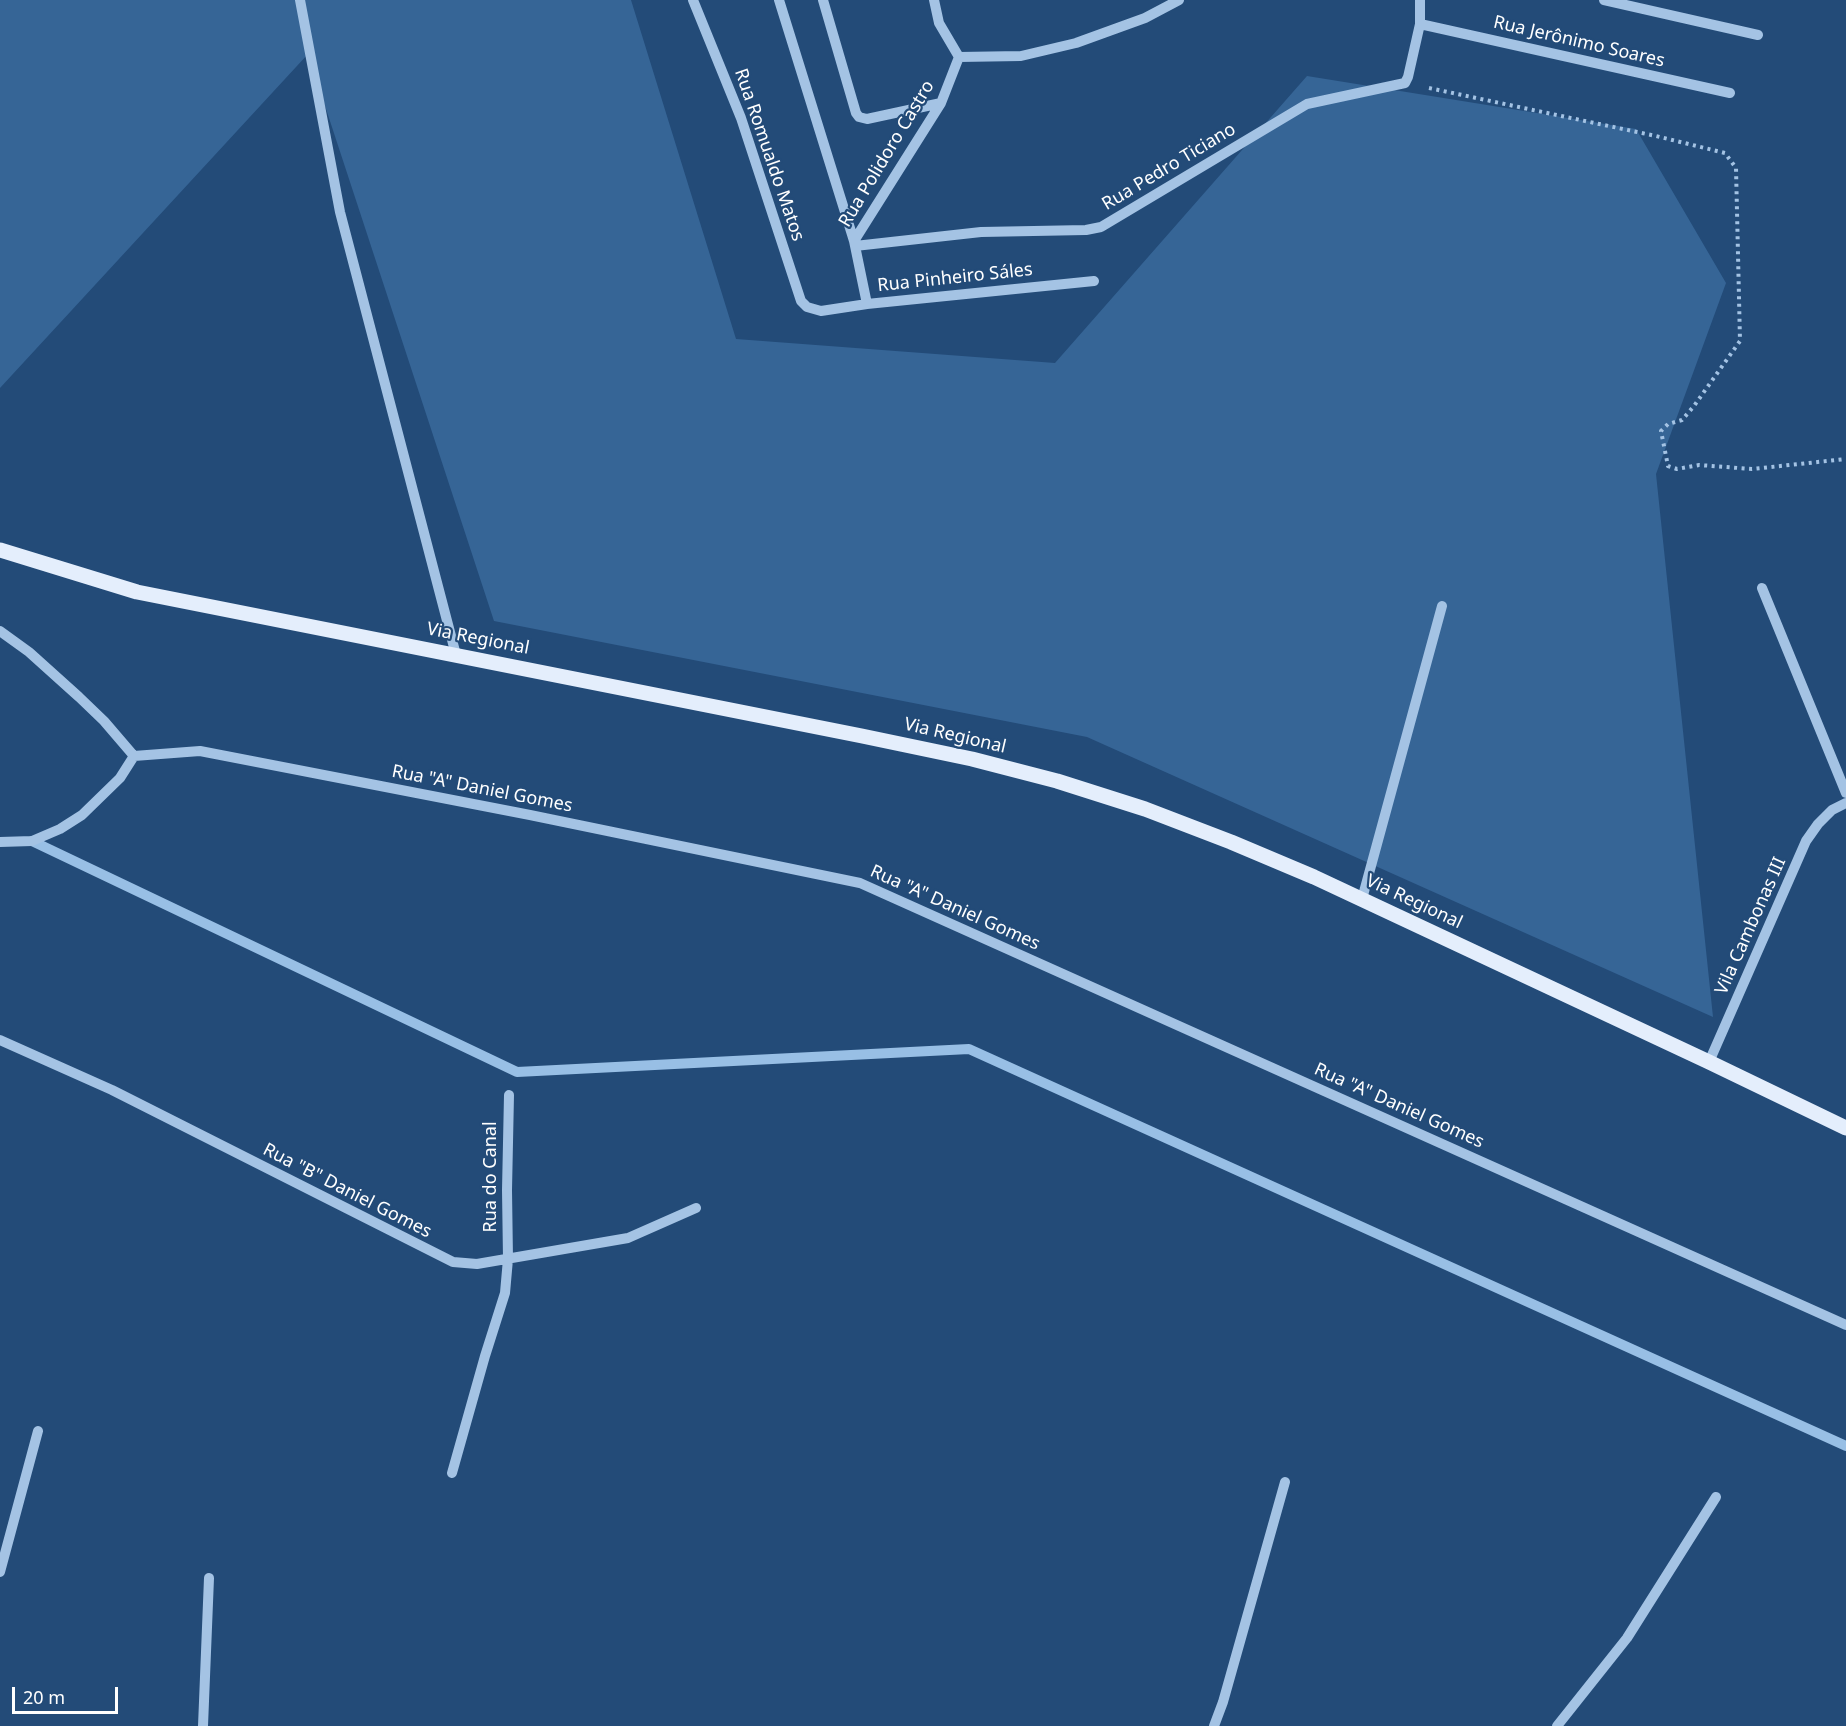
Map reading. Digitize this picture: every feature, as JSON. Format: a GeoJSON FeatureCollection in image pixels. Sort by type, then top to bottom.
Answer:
{"type":"FeatureCollection","features":[{"type":"Feature","properties":{"kind":"main road","name":"Via Regional"},"geometry":{"type":"LineString","coordinates":[[0,550],[137,591],[961,756],[1057,781],[1145,809],[1314,877],[1846,1128]]}},
{"type":"Feature","properties":{"kind":"street"},"geometry":{"type":"LineString","coordinates":[[300,0],[340,212],[456,655]]}},
{"type":"Feature","properties":{"kind":"street","name":"Rua Romualdo Matos"},"geometry":{"type":"LineString","coordinates":[[693,0],[741,118],[801,301],[807,307],[821,311]]}},
{"type":"Feature","properties":{"kind":"street"},"geometry":{"type":"LineString","coordinates":[[779,0],[854,244]]}},
{"type":"Feature","properties":{"kind":"street"},"geometry":{"type":"LineString","coordinates":[[824,0],[856,113],[860,117],[867,119],[941,103]]}},
{"type":"Feature","properties":{"kind":"street"},"geometry":{"type":"LineString","coordinates":[[934,0],[939,23],[959,57],[1021,57],[1076,43],[1145,18],[1179,0]]}},
{"type":"Feature","properties":{"kind":"street"},"geometry":{"type":"LineString","coordinates":[[1405,83],[1420,24],[1420,0]]}},
{"type":"Feature","properties":{"kind":"street"},"geometry":{"type":"LineString","coordinates":[[1604,0],[1758,35]]}},
{"type":"Feature","properties":{"kind":"street","name":"Rua Jerônimo Soares"},"geometry":{"type":"LineString","coordinates":[[1420,24],[1730,93]]}},
{"type":"Feature","properties":{"kind":"street","name":"Rua Polidoro Castro"},"geometry":{"type":"LineString","coordinates":[[867,304],[854,244],[941,103],[959,57]]}},
{"type":"Feature","properties":{"kind":"street","name":"Rua Pedro Ticiano"},"geometry":{"type":"LineString","coordinates":[[854,244],[981,232],[1093,230],[1307,104],[1405,83]]}},
{"type":"Feature","properties":{"kind":"street","name":"Rua Pinheiro Sáles"},"geometry":{"type":"LineString","coordinates":[[821,311],[867,304],[1094,282]]}},
{"type":"Feature","properties":{"kind":"street"},"geometry":{"type":"LineString","coordinates":[[1762,588],[1846,793]]}},
{"type":"Feature","properties":{"kind":"street"},"geometry":{"type":"LineString","coordinates":[[1362,899],[1442,606]]}},
{"type":"Feature","properties":{"kind":"street"},"geometry":{"type":"LineString","coordinates":[[0,631],[29,652],[79,697],[104,721],[134,756],[120,778],[82,815],[60,829],[32,841],[0,842]]}},
{"type":"Feature","properties":{"kind":"street","name":"Rua \"A\" Daniel Gomes"},"geometry":{"type":"LineString","coordinates":[[134,756],[200,751],[530,815],[860,883],[1846,1325]]}},
{"type":"Feature","properties":{"kind":"street","name":"Vila Cambonas III"},"geometry":{"type":"LineString","coordinates":[[1708,1062],[1806,841],[1832,810],[1846,803]]}},
{"type":"Feature","properties":{"kind":"street","name":"Rua \"B\" Daniel Gomes"},"geometry":{"type":"LineString","coordinates":[[0,1040],[112,1090],[453,1262],[477,1264],[628,1238],[696,1208]]}},
{"type":"Feature","properties":{"kind":"street","name":"Rua do Canal"},"geometry":{"type":"LineString","coordinates":[[452,1473],[505,1293],[508,1259],[509,1095]]}},
{"type":"Feature","properties":{"kind":"street"},"geometry":{"type":"LineString","coordinates":[[0,1572],[38,1431]]}},
{"type":"Feature","properties":{"kind":"street"},"geometry":{"type":"LineString","coordinates":[[1214,1726],[1223,1702],[1285,1482]]}},
{"type":"Feature","properties":{"kind":"street"},"geometry":{"type":"LineString","coordinates":[[1557,1726],[1627,1638],[1716,1497]]}},
{"type":"Feature","properties":{"kind":"street"},"geometry":{"type":"LineString","coordinates":[[203,1726],[209,1578]]}},
{"type":"Feature","properties":{"kind":"path"},"geometry":{"type":"LineString","coordinates":[[1405,83],[1656,136],[1725,153],[1736,168],[1740,341],[1682,420],[1668,424],[1661,430],[1668,466],[1677,469],[1699,465],[1752,469],[1846,459]]}},
{"type":"Feature","properties":{"kind":"shaded area"},"geometry":{"type":"Polygon","coordinates":[[[0,0],[631,0],[736,339],[1055,363],[1307,76],[1636,129],[1726,283],[1656,474],[1713,1017],[1087,737],[494,621],[308,54],[0,388],[0,0]]]}},
{"type":"Feature","properties":{"kind":"waterway"},"geometry":{"type":"LineString","coordinates":[[32,841],[517,1072],[969,1049],[1846,1446]]}}]}
